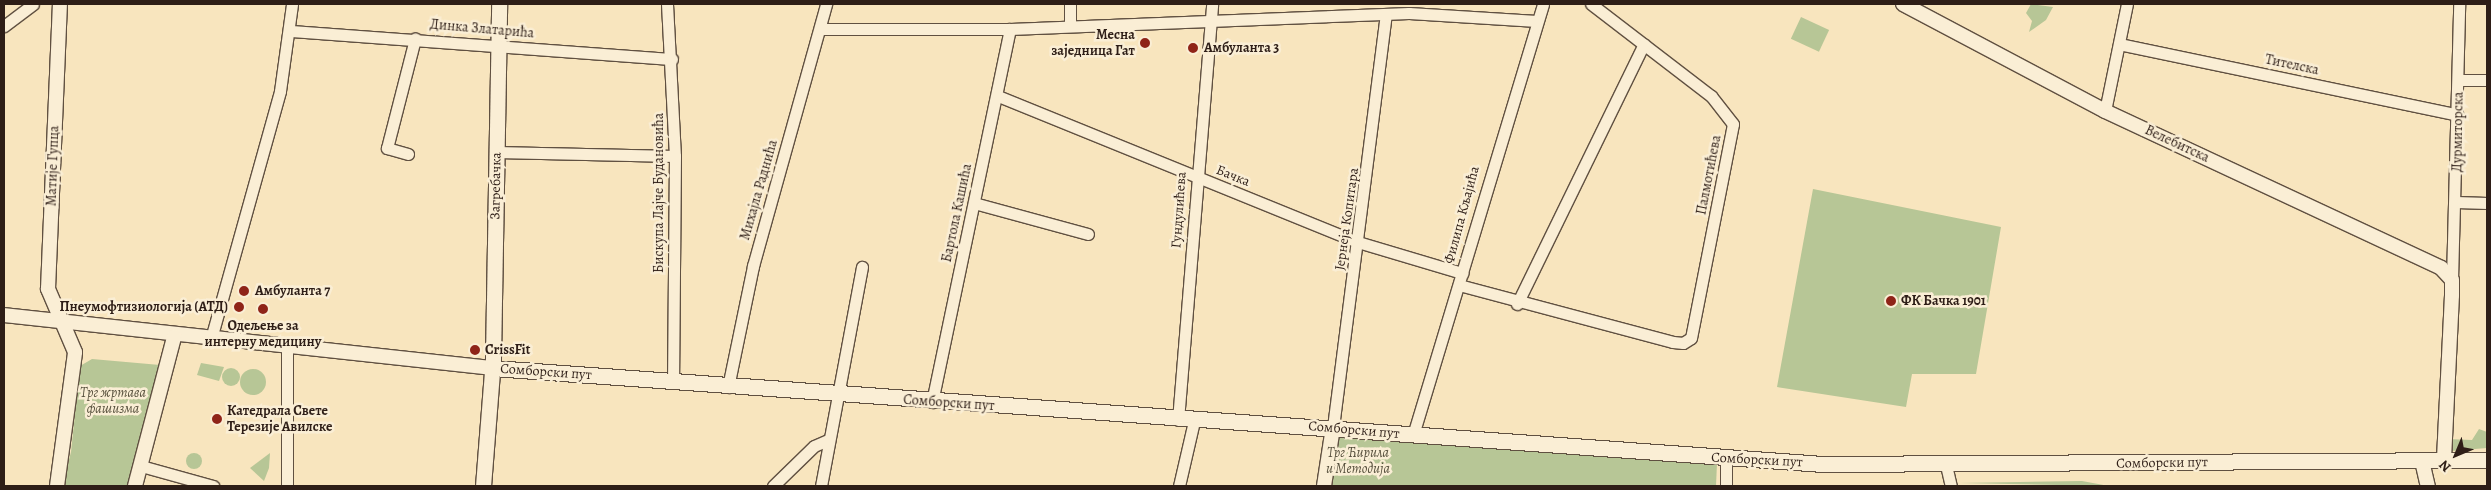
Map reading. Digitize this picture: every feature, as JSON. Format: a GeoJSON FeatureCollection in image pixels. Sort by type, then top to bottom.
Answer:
{"type":"FeatureCollection","features":[{"type":"Feature","properties":{"kind":"main road","name":"Загребачка"},"geometry":{"type":"LineString","coordinates":[[483,486],[492,368],[496,46],[499,4]]}},
{"type":"Feature","properties":{"kind":"main road","name":"Сомборски пут"},"geometry":{"type":"LineString","coordinates":[[492,368],[1186,420],[1333,427],[1413,435],[1726,458],[1946,465],[2487,460]]}},
{"type":"Feature","properties":{"kind":"street"},"geometry":{"type":"LineString","coordinates":[[4,26],[33,4]]}},
{"type":"Feature","properties":{"kind":"street","name":"Матије Гупца"},"geometry":{"type":"LineString","coordinates":[[60,4],[48,289],[65,323]]}},
{"type":"Feature","properties":{"kind":"street"},"geometry":{"type":"LineString","coordinates":[[212,335],[280,91],[290,31],[292,4]]}},
{"type":"Feature","properties":{"kind":"street","name":"Бискупа Лајче Будановића"},"geometry":{"type":"LineString","coordinates":[[667,4],[672,59],[675,156],[673,382]]}},
{"type":"Feature","properties":{"kind":"street","name":"Михајла Раднића"},"geometry":{"type":"LineString","coordinates":[[728,387],[753,266],[826,4]]}},
{"type":"Feature","properties":{"kind":"street"},"geometry":{"type":"LineString","coordinates":[[1070,4],[1070,26]]}},
{"type":"Feature","properties":{"kind":"street","name":"Гундулићева"},"geometry":{"type":"LineString","coordinates":[[1179,486],[1186,420],[1197,178],[1212,4]]}},
{"type":"Feature","properties":{"kind":"street","name":"Филипа Кљајића"},"geometry":{"type":"LineString","coordinates":[[1413,435],[1543,4]]}},
{"type":"Feature","properties":{"kind":"street","name":"Палмотићева"},"geometry":{"type":"LineString","coordinates":[[1518,304],[1674,342],[1687,342],[1694,332],[1733,124],[1711,96],[1591,4]]}},
{"type":"Feature","properties":{"kind":"street","name":"Велебитска"},"geometry":{"type":"LineString","coordinates":[[1903,4],[2105,111],[2441,268],[2452,280]]}},
{"type":"Feature","properties":{"kind":"street"},"geometry":{"type":"LineString","coordinates":[[2105,111],[2127,4]]}},
{"type":"Feature","properties":{"kind":"street","name":"Дурмиторска"},"geometry":{"type":"LineString","coordinates":[[2444,461],[2456,202],[2459,4]]}},
{"type":"Feature","properties":{"kind":"street"},"geometry":{"type":"LineString","coordinates":[[820,29],[1010,29],[1440,13],[1537,21]]}},
{"type":"Feature","properties":{"kind":"street","name":"Јернеја Копитара"},"geometry":{"type":"LineString","coordinates":[[1333,427],[1386,14]]}},
{"type":"Feature","properties":{"kind":"street","name":"Бартола Кашића"},"geometry":{"type":"LineString","coordinates":[[932,402],[998,96],[1010,29]]}},
{"type":"Feature","properties":{"kind":"street","name":"Динка Златарића"},"geometry":{"type":"LineString","coordinates":[[290,31],[672,59]]}},
{"type":"Feature","properties":{"kind":"street"},"geometry":{"type":"LineString","coordinates":[[408,154],[387,148],[415,39]]}},
{"type":"Feature","properties":{"kind":"street"},"geometry":{"type":"LineString","coordinates":[[1459,285],[1518,304],[1644,44]]}},
{"type":"Feature","properties":{"kind":"street","name":"Тителска"},"geometry":{"type":"LineString","coordinates":[[2119,44],[2458,115]]}},
{"type":"Feature","properties":{"kind":"street"},"geometry":{"type":"LineString","coordinates":[[2459,80],[2487,80]]}},
{"type":"Feature","properties":{"kind":"street","name":"Бачка"},"geometry":{"type":"LineString","coordinates":[[998,96],[1358,242],[1462,273]]}},
{"type":"Feature","properties":{"kind":"street"},"geometry":{"type":"LineString","coordinates":[[496,152],[675,156]]}},
{"type":"Feature","properties":{"kind":"street"},"geometry":{"type":"LineString","coordinates":[[2456,202],[2487,203]]}},
{"type":"Feature","properties":{"kind":"street"},"geometry":{"type":"LineString","coordinates":[[974,203],[1088,234]]}},
{"type":"Feature","properties":{"kind":"street"},"geometry":{"type":"LineString","coordinates":[[2441,268],[2454,260]]}},
{"type":"Feature","properties":{"kind":"street"},"geometry":{"type":"LineString","coordinates":[[821,486],[836,394],[862,267]]}},
{"type":"Feature","properties":{"kind":"street"},"geometry":{"type":"LineString","coordinates":[[4,315],[174,337],[212,335],[288,344],[287,486]]}},
{"type":"Feature","properties":{"kind":"street"},"geometry":{"type":"LineString","coordinates":[[57,486],[75,352],[65,323]]}},
{"type":"Feature","properties":{"kind":"street"},"geometry":{"type":"LineString","coordinates":[[135,486],[174,337]]}},
{"type":"Feature","properties":{"kind":"street","name":"Сомборски пут"},"geometry":{"type":"LineString","coordinates":[[288,344],[492,368]]}},
{"type":"Feature","properties":{"kind":"street"},"geometry":{"type":"LineString","coordinates":[[1324,486],[1333,427]]}},
{"type":"Feature","properties":{"kind":"street"},"geometry":{"type":"LineString","coordinates":[[773,486],[814,446],[828,440]]}},
{"type":"Feature","properties":{"kind":"street"},"geometry":{"type":"LineString","coordinates":[[1726,458],[1726,486]]}},
{"type":"Feature","properties":{"kind":"street"},"geometry":{"type":"LineString","coordinates":[[2422,461],[2428,486]]}},
{"type":"Feature","properties":{"kind":"street"},"geometry":{"type":"LineString","coordinates":[[1946,465],[1951,486]]}},
{"type":"Feature","properties":{"kind":"street"},"geometry":{"type":"LineString","coordinates":[[141,466],[213,486]]}},
{"type":"Feature","properties":{"kind":"green space"},"geometry":{"type":"Polygon","coordinates":[[[2031,4],[2053,7],[2046,20],[2029,32],[2032,21],[2026,13],[2031,4]]]}},
{"type":"Feature","properties":{"kind":"green space"},"geometry":{"type":"Polygon","coordinates":[[[1801,17],[1829,30],[1819,52],[1791,39],[1801,17]]]}},
{"type":"Feature","properties":{"kind":"green space","name":"ФК Бачка 1901"},"geometry":{"type":"Polygon","coordinates":[[[1813,189],[2001,227],[1976,374],[1912,374],[1906,407],[1777,387],[1813,189]]]}},
{"type":"Feature","properties":{"kind":"green space","name":"Трг жртава фашизма"},"geometry":{"type":"Polygon","coordinates":[[[92,359],[160,365],[131,486],[62,486],[71,452],[80,366],[92,359]]]}},
{"type":"Feature","properties":{"kind":"green space"},"geometry":{"type":"Polygon","coordinates":[[[201,363],[224,367],[219,381],[197,375],[201,363]]]}},
{"type":"Feature","properties":{"kind":"green space"},"geometry":{"type":"Polygon","coordinates":[[[231,368],[237,371],[240,377],[237,383],[231,386],[225,383],[222,377],[225,371],[231,368]]]}},
{"type":"Feature","properties":{"kind":"green space"},"geometry":{"type":"Polygon","coordinates":[[[253,369],[262,373],[266,382],[262,391],[253,395],[244,391],[240,382],[244,373],[253,369]]]}},
{"type":"Feature","properties":{"kind":"green space"},"geometry":{"type":"Polygon","coordinates":[[[2479,429],[2487,432],[2487,448],[2451,451],[2447,439],[2472,440],[2479,429]]]}},
{"type":"Feature","properties":{"kind":"green space","name":"Трг Ћирила и Методија"},"geometry":{"type":"Polygon","coordinates":[[[1336,434],[1717,463],[1716,486],[1327,486],[1336,434]]]}},
{"type":"Feature","properties":{"kind":"green space"},"geometry":{"type":"Polygon","coordinates":[[[194,453],[202,461],[194,469],[186,461],[194,453]]]}},
{"type":"Feature","properties":{"kind":"green space"},"geometry":{"type":"Polygon","coordinates":[[[270,453],[269,468],[264,481],[250,468],[270,453]]]}},
{"type":"Feature","properties":{"kind":"green space"},"geometry":{"type":"Polygon","coordinates":[[[2082,481],[2109,486],[1959,483],[2082,481]]]}},
{"type":"Feature","properties":{"kind":"place","name":"Месна заједница Гат"},"geometry":{"type":"Point","coordinates":[1145,43]}},
{"type":"Feature","properties":{"kind":"place","name":"Амбуланта 3"},"geometry":{"type":"Point","coordinates":[1193,48]}},
{"type":"Feature","properties":{"kind":"place","name":"Амбуланта 7"},"geometry":{"type":"Point","coordinates":[244,291]}},
{"type":"Feature","properties":{"kind":"place","name":"ФК Бачка 1901"},"geometry":{"type":"Point","coordinates":[1891,301]}},
{"type":"Feature","properties":{"kind":"place","name":"Пнеумофтизиологија (АТД)"},"geometry":{"type":"Point","coordinates":[239,307]}},
{"type":"Feature","properties":{"kind":"place","name":"Одељење за интерну медицину"},"geometry":{"type":"Point","coordinates":[263,309]}},
{"type":"Feature","properties":{"kind":"place","name":"CrissFit"},"geometry":{"type":"Point","coordinates":[475,350]}},
{"type":"Feature","properties":{"kind":"place","name":"Катедрала Свете Терезије Авилске"},"geometry":{"type":"Point","coordinates":[217,419]}}]}
